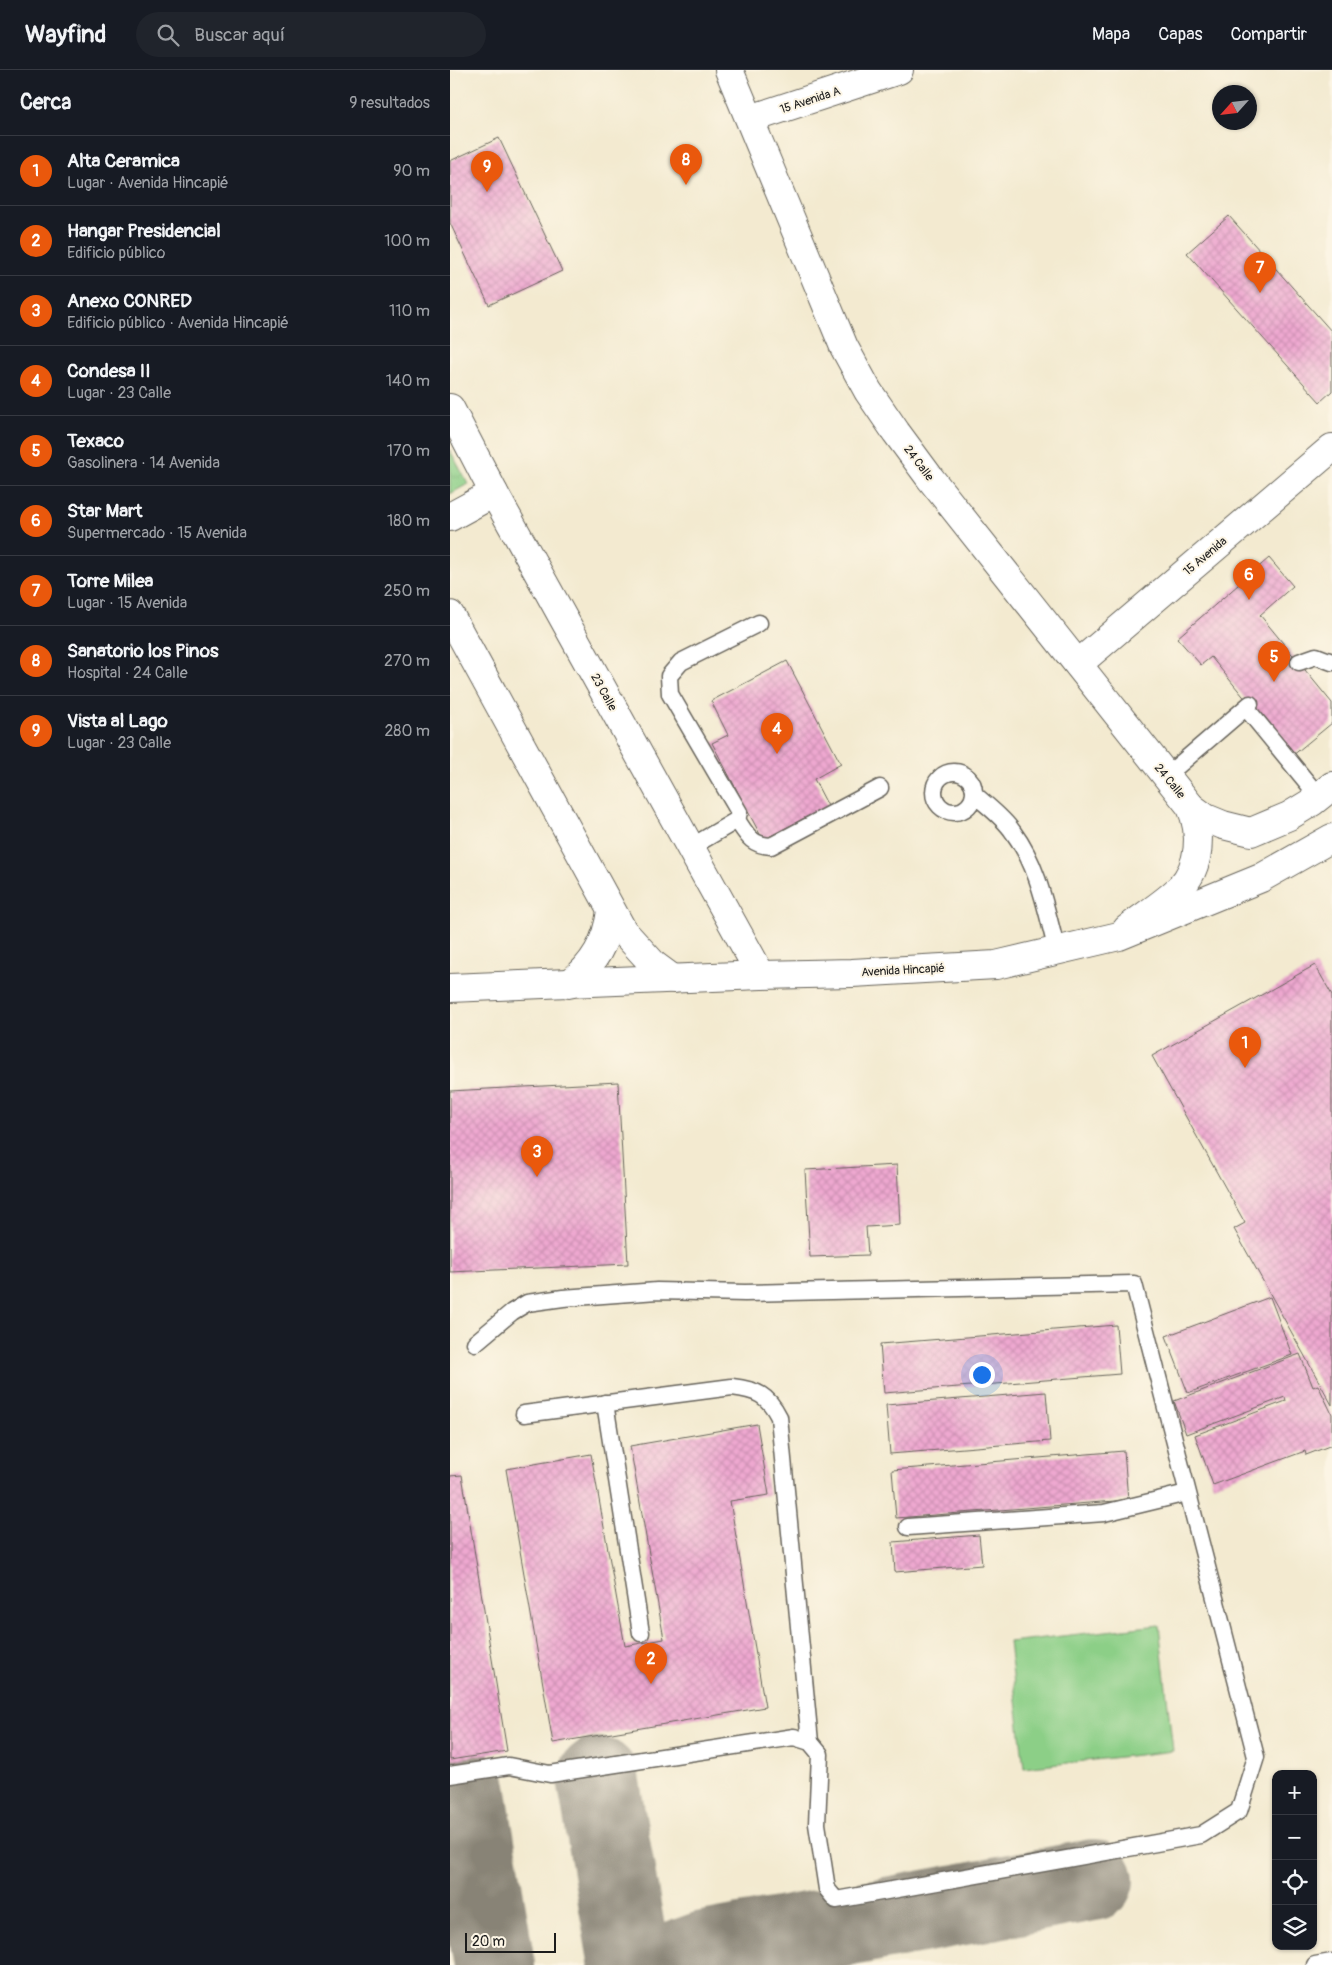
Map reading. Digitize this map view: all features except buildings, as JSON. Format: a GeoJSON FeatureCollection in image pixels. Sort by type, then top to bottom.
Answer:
{"type":"FeatureCollection","features":[{"type":"Feature","properties":{"kind":"main road","name":"24 Calle"},"geometry":{"type":"LineString","coordinates":[[729,70],[844,347],[868,391],[930,478],[1191,807],[1206,818],[1223,825],[1251,832],[1289,816],[1325,791]]}},
{"type":"Feature","properties":{"kind":"main road","name":"15 Avenida A"},"geometry":{"type":"LineString","coordinates":[[750,120],[899,70]]}},
{"type":"Feature","properties":{"kind":"main road","name":"23 Calle"},"geometry":{"type":"LineString","coordinates":[[450,408],[494,493],[761,975]]}},
{"type":"Feature","properties":{"kind":"main road","name":"15 Avenida"},"geometry":{"type":"LineString","coordinates":[[1078,664],[1332,448]]}},
{"type":"Feature","properties":{"kind":"main road"},"geometry":{"type":"LineString","coordinates":[[450,517],[494,493]]}},
{"type":"Feature","properties":{"kind":"main road"},"geometry":{"type":"LineString","coordinates":[[450,615],[623,931],[654,965],[673,979]]}},
{"type":"Feature","properties":{"kind":"main road","name":"24 Calle"},"geometry":{"type":"LineString","coordinates":[[1119,936],[1181,887],[1195,864],[1198,823],[1191,807]]}},
{"type":"Feature","properties":{"kind":"main road","name":"Avenida Hincapié"},"geometry":{"type":"LineString","coordinates":[[450,988],[996,965],[1119,936],[1261,878],[1332,838]]}},
{"type":"Feature","properties":{"kind":"main road"},"geometry":{"type":"LineString","coordinates":[[569,984],[581,975],[600,951],[608,932],[612,911]]}},
{"type":"Feature","properties":{"kind":"lane"},"geometry":{"type":"LineString","coordinates":[[759,623],[681,662],[669,676],[670,694],[738,812],[737,820],[749,837],[759,845],[771,846],[880,788]]}},
{"type":"Feature","properties":{"kind":"lane"},"geometry":{"type":"LineString","coordinates":[[1299,662],[1316,656],[1332,662]]}},
{"type":"Feature","properties":{"kind":"lane"},"geometry":{"type":"LineString","coordinates":[[1166,776],[1248,706],[1325,791]]}},
{"type":"Feature","properties":{"kind":"lane"},"geometry":{"type":"LineString","coordinates":[[974,794],[1013,831],[1024,849],[1040,882],[1057,951]]}},
{"type":"Feature","properties":{"kind":"lane"},"geometry":{"type":"LineString","coordinates":[[691,847],[737,820]]}},
{"type":"Feature","properties":{"kind":"lane"},"geometry":{"type":"LineString","coordinates":[[450,1775],[509,1766],[550,1774],[794,1737],[810,1742],[820,1754],[817,1824],[828,1888],[836,1900],[1201,1835],[1239,1810],[1256,1757],[1134,1284],[745,1293],[657,1291],[563,1298],[526,1303],[512,1312],[475,1343]]}},
{"type":"Feature","properties":{"kind":"lane"},"geometry":{"type":"LineString","coordinates":[[524,1414],[732,1387],[747,1388],[760,1394],[772,1403],[779,1417],[810,1742]]}},
{"type":"Feature","properties":{"kind":"lane"},"geometry":{"type":"LineString","coordinates":[[605,1403],[641,1633]]}},
{"type":"Feature","properties":{"kind":"lane"},"geometry":{"type":"LineString","coordinates":[[908,1527],[1104,1513],[1187,1493]]}},
{"type":"Feature","properties":{"kind":"lane"},"geometry":{"type":"LineString","coordinates":[[1315,1965],[1332,1962]]}},
{"type":"Feature","properties":{"kind":"green space"},"geometry":{"type":"Polygon","coordinates":[[[450,450],[468,484],[450,494],[450,450]]]}},
{"type":"Feature","properties":{"kind":"green space"},"geometry":{"type":"Polygon","coordinates":[[[1159,1625],[1173,1751],[1024,1768],[1009,1642],[1159,1625]]]}},
{"type":"Feature","properties":{"kind":"taxiway"},"geometry":{"type":"LineString","coordinates":[[598,1778],[630,1965]]}},
{"type":"Feature","properties":{"kind":"taxiway"},"geometry":{"type":"LineString","coordinates":[[465,1788],[494,1965]]}},
{"type":"Feature","properties":{"kind":"taxiway"},"geometry":{"type":"LineString","coordinates":[[668,1965],[704,1952],[1093,1880]]}},
{"type":"Feature","properties":{"kind":"place","name":"Sanatorio los Pinos"},"geometry":{"type":"Point","coordinates":[686,185]}},
{"type":"Feature","properties":{"kind":"place","name":"Vista al Lago"},"geometry":{"type":"Point","coordinates":[487,192]}},
{"type":"Feature","properties":{"kind":"place","name":"Torre Milea"},"geometry":{"type":"Point","coordinates":[1260,293]}},
{"type":"Feature","properties":{"kind":"place","name":"Star Mart"},"geometry":{"type":"Point","coordinates":[1249,600]}},
{"type":"Feature","properties":{"kind":"place","name":"Texaco"},"geometry":{"type":"Point","coordinates":[1274,682]}},
{"type":"Feature","properties":{"kind":"place","name":"Condesa II"},"geometry":{"type":"Point","coordinates":[777,754]}},
{"type":"Feature","properties":{"kind":"place","name":"Alta Ceramica"},"geometry":{"type":"Point","coordinates":[1245,1068]}},
{"type":"Feature","properties":{"kind":"place","name":"Anexo CONRED"},"geometry":{"type":"Point","coordinates":[537,1177]}},
{"type":"Feature","properties":{"kind":"place","name":"Hangar Presidencial"},"geometry":{"type":"Point","coordinates":[651,1684]}}]}
